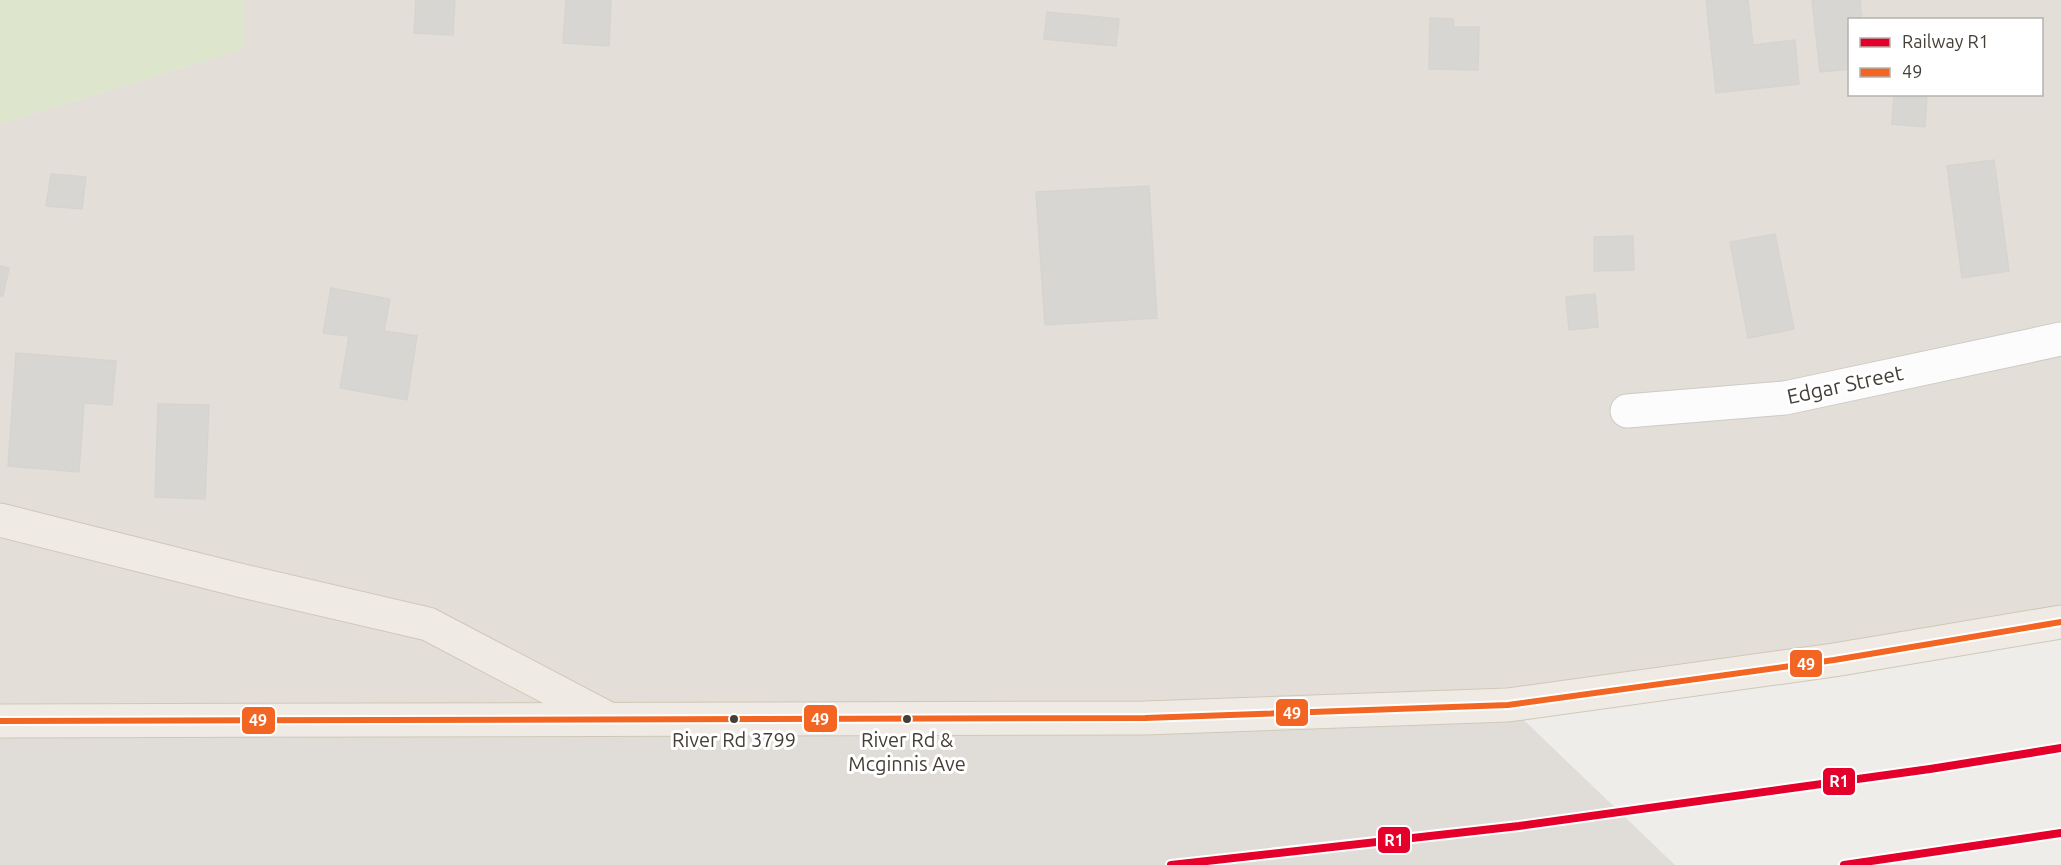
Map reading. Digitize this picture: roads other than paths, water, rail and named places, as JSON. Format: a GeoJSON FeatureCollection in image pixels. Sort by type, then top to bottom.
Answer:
{"type":"FeatureCollection","features":[{"type":"Feature","properties":{"kind":"main road"},"geometry":{"type":"LineString","coordinates":[[0,520],[243,581],[429,624],[611,720]]}},
{"type":"Feature","properties":{"kind":"main road"},"geometry":{"type":"LineString","coordinates":[[0,722],[1145,718],[1508,705],[1834,660],[2061,622]]}},
{"type":"Feature","properties":{"kind":"street","name":"Edgar Street"},"geometry":{"type":"LineString","coordinates":[[1627,411],[1785,398],[2061,339]]}},
{"type":"Feature","properties":{"kind":"rail line","name":"R1"},"geometry":{"type":"LineString","coordinates":[[1171,865],[1519,826],[1930,769],[2061,748]]}},
{"type":"Feature","properties":{"kind":"rail line","name":"R1"},"geometry":{"type":"LineString","coordinates":[[1844,865],[2061,833]]}},
{"type":"Feature","properties":{"kind":"place","name":"River Rd 3799"},"geometry":{"type":"Point","coordinates":[734,719]}},
{"type":"Feature","properties":{"kind":"place","name":"River Rd & Mcginnis Ave"},"geometry":{"type":"Point","coordinates":[907,719]}}]}
